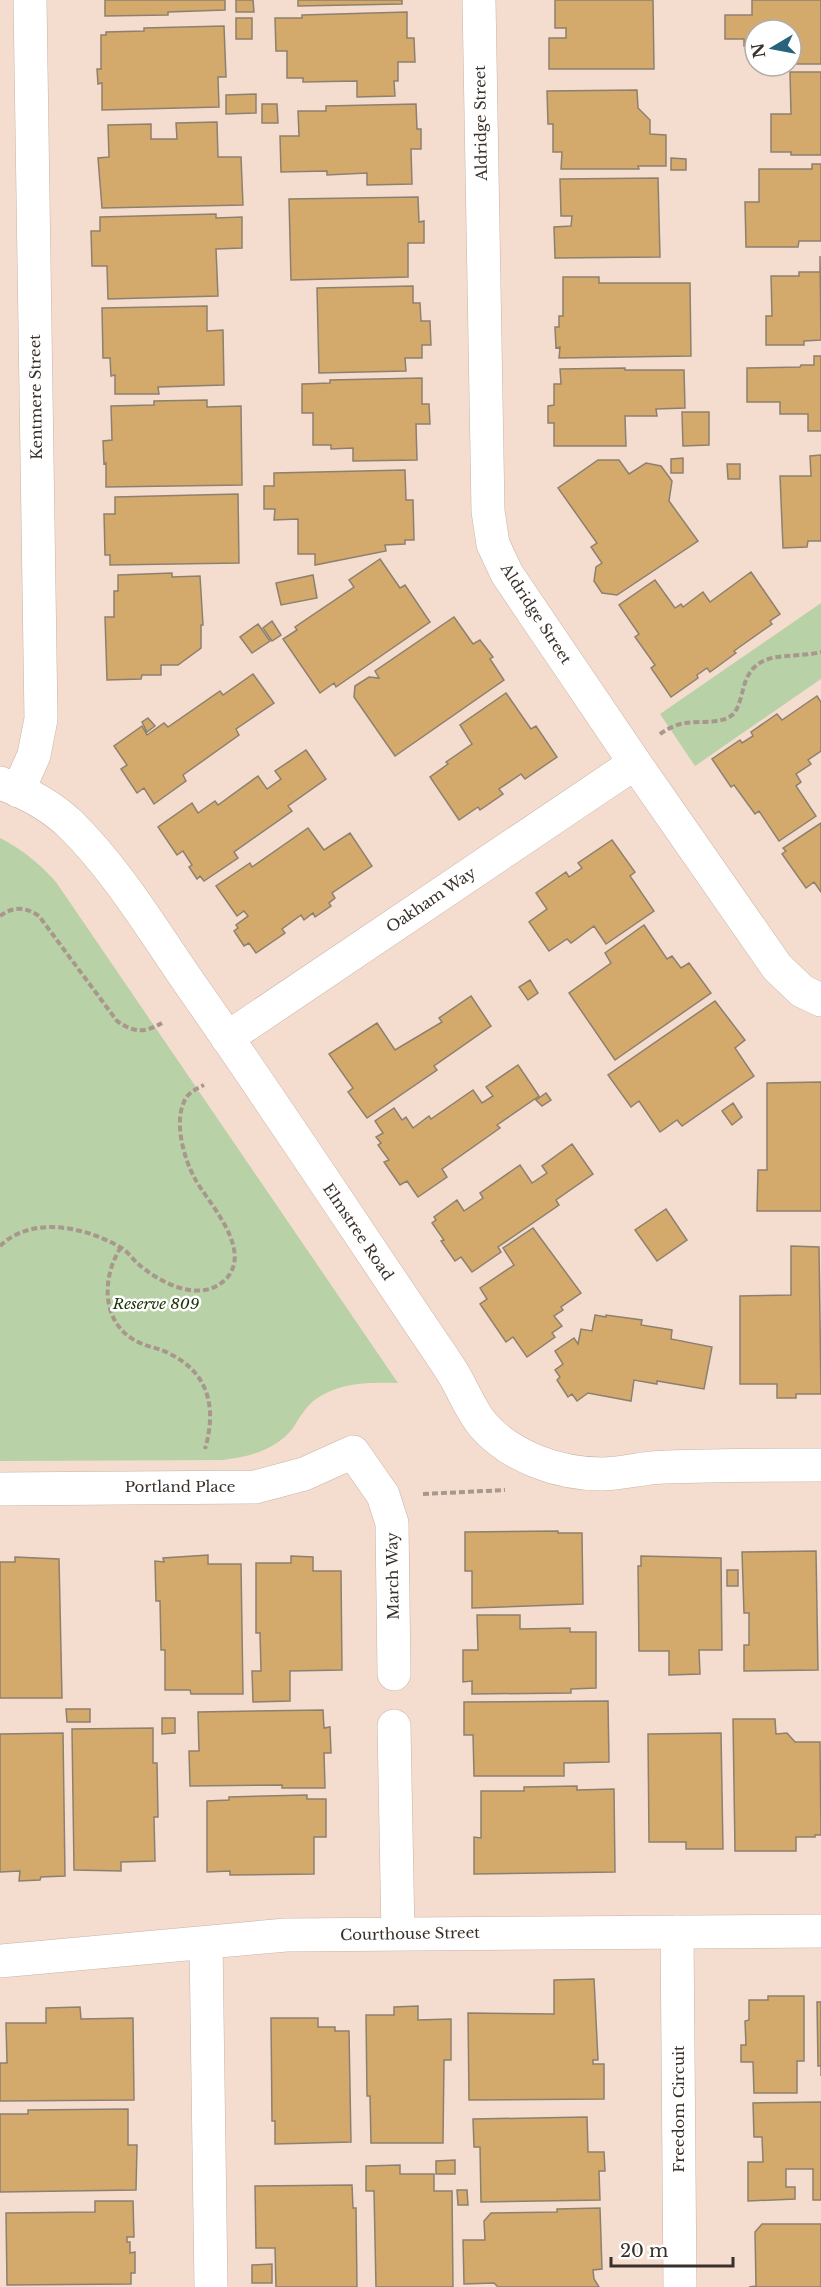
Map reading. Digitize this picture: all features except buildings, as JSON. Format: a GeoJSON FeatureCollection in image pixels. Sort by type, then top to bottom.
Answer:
{"type":"FeatureCollection","features":[{"type":"Feature","properties":{"kind":"street","name":"Kentmere Street"},"geometry":{"type":"LineString","coordinates":[[9,787],[34,755],[41,719],[30,0]]}},
{"type":"Feature","properties":{"kind":"street","name":"Aldridge Street"},"geometry":{"type":"LineString","coordinates":[[478,0],[489,526],[493,544],[507,574],[777,967],[802,991],[821,1000]]}},
{"type":"Feature","properties":{"kind":"street","name":"Oakham Way"},"geometry":{"type":"LineString","coordinates":[[228,1038],[635,763]]}},
{"type":"Feature","properties":{"kind":"street","name":"Elmstree Road"},"geometry":{"type":"LineString","coordinates":[[9,787],[51,809],[68,822],[106,864],[228,1038],[433,1343],[458,1382],[470,1407],[484,1426],[503,1443],[549,1466],[578,1473],[605,1474],[663,1467],[821,1465]]}},
{"type":"Feature","properties":{"kind":"street","name":"Portland Place"},"geometry":{"type":"LineString","coordinates":[[0,1489],[255,1487],[304,1474],[353,1452]]}},
{"type":"Feature","properties":{"kind":"street","name":"March Way"},"geometry":{"type":"LineString","coordinates":[[353,1452],[383,1495],[392,1523],[394,1674]]}},
{"type":"Feature","properties":{"kind":"street"},"geometry":{"type":"LineString","coordinates":[[394,1726],[398,1934]]}},
{"type":"Feature","properties":{"kind":"street","name":"Courthouse Street"},"geometry":{"type":"LineString","coordinates":[[0,1962],[286,1935],[821,1931]]}},
{"type":"Feature","properties":{"kind":"street","name":"Freedom Circuit"},"geometry":{"type":"LineString","coordinates":[[677,1932],[680,2287]]}},
{"type":"Feature","properties":{"kind":"street"},"geometry":{"type":"LineString","coordinates":[[206,1943],[211,2287]]}},
{"type":"Feature","properties":{"kind":"path"},"geometry":{"type":"LineString","coordinates":[[635,763],[645,744],[665,731],[682,723],[718,720],[731,716],[738,705],[747,674],[760,662],[777,656],[821,652]]}},
{"type":"Feature","properties":{"kind":"path"},"geometry":{"type":"LineString","coordinates":[[0,916],[6,911],[18,908],[30,909],[39,916],[117,1022],[128,1029],[139,1032],[150,1030],[162,1023]]}},
{"type":"Feature","properties":{"kind":"path"},"geometry":{"type":"LineString","coordinates":[[0,1246],[19,1233],[37,1227],[71,1229],[121,1247],[136,1262],[169,1285],[196,1291],[219,1284],[228,1276],[234,1264],[233,1248],[218,1211],[194,1178],[182,1140],[181,1110],[184,1100],[192,1091],[204,1085]]}},
{"type":"Feature","properties":{"kind":"path"},"geometry":{"type":"LineString","coordinates":[[121,1247],[110,1269],[107,1283],[110,1310],[116,1323],[127,1335],[139,1343],[167,1352],[192,1369],[209,1397],[212,1423],[198,1472],[197,1487]]}},
{"type":"Feature","properties":{"kind":"path"},"geometry":{"type":"LineString","coordinates":[[383,1495],[531,1489],[549,1466]]}},
{"type":"Feature","properties":{"kind":"green space"},"geometry":{"type":"Polygon","coordinates":[[[821,603],[821,679],[695,766],[660,714],[821,603]]]}},
{"type":"Feature","properties":{"kind":"green space","name":"Reserve 809"},"geometry":{"type":"Polygon","coordinates":[[[0,838],[30,857],[56,882],[398,1383],[356,1384],[325,1393],[309,1405],[293,1428],[279,1442],[243,1457],[223,1460],[0,1461],[0,838]]]}}]}
